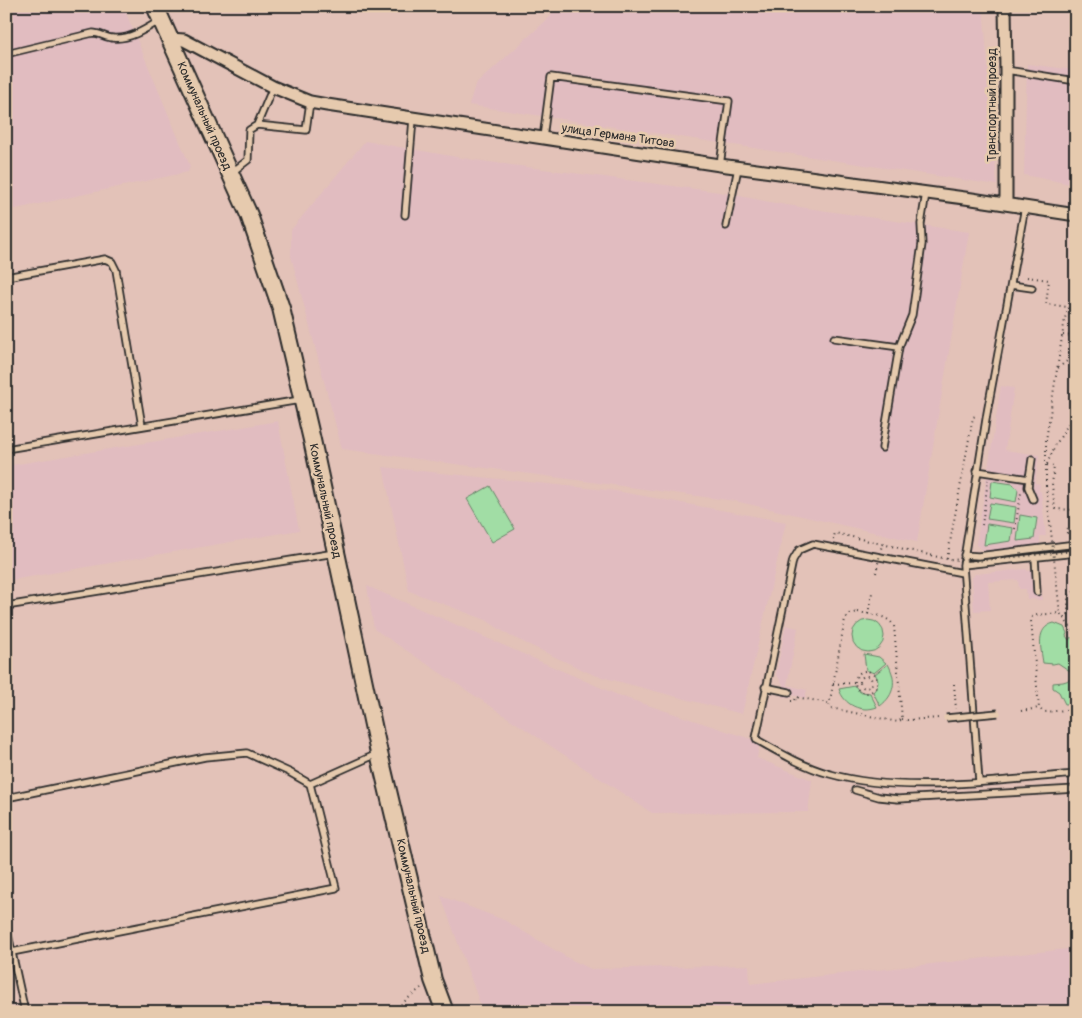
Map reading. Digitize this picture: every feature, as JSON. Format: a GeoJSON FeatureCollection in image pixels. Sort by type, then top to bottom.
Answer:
{"type":"FeatureCollection","features":[{"type":"Feature","properties":{"kind":"street","name":"Транспортный проезд"},"geometry":{"type":"LineString","coordinates":[[1004,6],[1006,204]]}},
{"type":"Feature","properties":{"kind":"street","name":"Коммунальный проезд"},"geometry":{"type":"LineString","coordinates":[[158,13],[249,214],[278,299],[303,399],[379,753],[433,980],[445,1012]]}},
{"type":"Feature","properties":{"kind":"street","name":"улица Германа Титова"},"geometry":{"type":"LineString","coordinates":[[170,39],[184,40],[194,44],[273,87],[310,102],[738,168],[926,192],[1076,215]]}},
{"type":"Feature","properties":{"kind":"lane"},"geometry":{"type":"LineString","coordinates":[[6,54],[93,33],[100,33],[115,39],[140,33],[158,13]]}},
{"type":"Feature","properties":{"kind":"lane"},"geometry":{"type":"LineString","coordinates":[[1006,70],[1076,81]]}},
{"type":"Feature","properties":{"kind":"lane"},"geometry":{"type":"LineString","coordinates":[[543,139],[551,77],[729,101],[720,165]]}},
{"type":"Feature","properties":{"kind":"lane"},"geometry":{"type":"LineString","coordinates":[[230,174],[248,160],[249,130],[257,125],[273,87]]}},
{"type":"Feature","properties":{"kind":"lane"},"geometry":{"type":"LineString","coordinates":[[257,125],[306,130],[310,102]]}},
{"type":"Feature","properties":{"kind":"lane"},"geometry":{"type":"LineString","coordinates":[[406,215],[413,119]]}},
{"type":"Feature","properties":{"kind":"lane"},"geometry":{"type":"LineString","coordinates":[[726,226],[738,168]]}},
{"type":"Feature","properties":{"kind":"lane"},"geometry":{"type":"LineString","coordinates":[[882,448],[899,347],[912,315],[922,244],[921,224],[926,192]]}},
{"type":"Feature","properties":{"kind":"lane"},"geometry":{"type":"LineString","coordinates":[[979,782],[963,565],[977,472],[1026,207]]}},
{"type":"Feature","properties":{"kind":"lane"},"geometry":{"type":"LineString","coordinates":[[6,277],[105,259],[112,262],[116,270],[142,426]]}},
{"type":"Feature","properties":{"kind":"lane"},"geometry":{"type":"LineString","coordinates":[[1011,285],[1032,288]]}},
{"type":"Feature","properties":{"kind":"lane"},"geometry":{"type":"LineString","coordinates":[[834,338],[899,347]]}},
{"type":"Feature","properties":{"kind":"lane"},"geometry":{"type":"LineString","coordinates":[[6,449],[303,399]]}},
{"type":"Feature","properties":{"kind":"lane"},"geometry":{"type":"LineString","coordinates":[[1032,459],[1028,488],[1032,499]]}},
{"type":"Feature","properties":{"kind":"lane"},"geometry":{"type":"LineString","coordinates":[[977,472],[1029,479]]}},
{"type":"Feature","properties":{"kind":"lane"},"geometry":{"type":"LineString","coordinates":[[963,573],[813,544],[799,550],[795,555],[756,738],[794,760],[829,774],[874,782],[906,785],[979,782],[1076,774]]}},
{"type":"Feature","properties":{"kind":"lane"},"geometry":{"type":"LineString","coordinates":[[964,555],[978,556],[1076,544]]}},
{"type":"Feature","properties":{"kind":"lane"},"geometry":{"type":"LineString","coordinates":[[963,565],[1076,552]]}},
{"type":"Feature","properties":{"kind":"lane"},"geometry":{"type":"LineString","coordinates":[[6,606],[336,553]]}},
{"type":"Feature","properties":{"kind":"lane"},"geometry":{"type":"LineString","coordinates":[[1035,557],[1037,592]]}},
{"type":"Feature","properties":{"kind":"lane"},"geometry":{"type":"LineString","coordinates":[[766,687],[788,692]]}},
{"type":"Feature","properties":{"kind":"lane"},"geometry":{"type":"LineString","coordinates":[[946,718],[998,713]]}},
{"type":"Feature","properties":{"kind":"lane"},"geometry":{"type":"LineString","coordinates":[[6,798],[205,757],[247,753],[310,784],[336,888],[12,952]]}},
{"type":"Feature","properties":{"kind":"lane"},"geometry":{"type":"LineString","coordinates":[[310,784],[379,753]]}},
{"type":"Feature","properties":{"kind":"lane"},"geometry":{"type":"LineString","coordinates":[[855,790],[898,800],[1076,790]]}},
{"type":"Feature","properties":{"kind":"lane"},"geometry":{"type":"LineString","coordinates":[[6,925],[25,1012]]}},
{"type":"Feature","properties":{"kind":"path"},"geometry":{"type":"LineString","coordinates":[[1027,277],[1050,280],[1046,304],[1069,308]]}},
{"type":"Feature","properties":{"kind":"path"},"geometry":{"type":"LineString","coordinates":[[1075,302],[1069,308],[1062,335],[1046,440],[1046,486],[1060,613],[1076,635]]}},
{"type":"Feature","properties":{"kind":"path"},"geometry":{"type":"LineString","coordinates":[[1075,302],[1076,306]]}},
{"type":"Feature","properties":{"kind":"path"},"geometry":{"type":"LineString","coordinates":[[1062,335],[1076,336]]}},
{"type":"Feature","properties":{"kind":"path"},"geometry":{"type":"LineString","coordinates":[[1057,369],[1076,354]]}},
{"type":"Feature","properties":{"kind":"path"},"geometry":{"type":"LineString","coordinates":[[1046,466],[1055,446],[1076,411]]}},
{"type":"Feature","properties":{"kind":"path"},"geometry":{"type":"LineString","coordinates":[[947,559],[973,416]]}},
{"type":"Feature","properties":{"kind":"path"},"geometry":{"type":"LineString","coordinates":[[1070,420],[1076,420]]}},
{"type":"Feature","properties":{"kind":"path"},"geometry":{"type":"LineString","coordinates":[[1046,466],[1054,466],[1052,485],[1055,509],[1076,510]]}},
{"type":"Feature","properties":{"kind":"path"},"geometry":{"type":"LineString","coordinates":[[982,524],[989,473]]}},
{"type":"Feature","properties":{"kind":"path"},"geometry":{"type":"LineString","coordinates":[[1015,529],[1021,490]]}},
{"type":"Feature","properties":{"kind":"path"},"geometry":{"type":"LineString","coordinates":[[1076,528],[1066,529],[1067,533],[1076,532]]}},
{"type":"Feature","properties":{"kind":"path"},"geometry":{"type":"LineString","coordinates":[[832,547],[835,533],[947,559],[977,561],[1076,552]]}},
{"type":"Feature","properties":{"kind":"path"},"geometry":{"type":"LineString","coordinates":[[876,574],[882,544]]}},
{"type":"Feature","properties":{"kind":"path"},"geometry":{"type":"LineString","coordinates":[[1064,618],[1068,614],[1068,596],[1076,590]]}},
{"type":"Feature","properties":{"kind":"path"},"geometry":{"type":"LineString","coordinates":[[868,614],[872,593]]}},
{"type":"Feature","properties":{"kind":"path"},"geometry":{"type":"LineString","coordinates":[[902,719],[894,626],[886,617],[858,612],[850,614],[845,619],[828,703],[831,708],[898,722],[902,719],[946,718]]}},
{"type":"Feature","properties":{"kind":"path"},"geometry":{"type":"LineString","coordinates":[[1060,613],[1036,615],[1030,621],[1040,708],[1045,712],[1076,709]]}},
{"type":"Feature","properties":{"kind":"path"},"geometry":{"type":"LineString","coordinates":[[861,672],[870,672],[877,681],[875,689],[867,693],[860,690],[856,679],[861,672]]}},
{"type":"Feature","properties":{"kind":"path"},"geometry":{"type":"LineString","coordinates":[[868,676],[870,672]]}},
{"type":"Feature","properties":{"kind":"path"},"geometry":{"type":"LineString","coordinates":[[868,676],[862,677],[862,686],[864,688],[870,686],[872,681]]}},
{"type":"Feature","properties":{"kind":"path"},"geometry":{"type":"LineString","coordinates":[[868,676],[872,681]]}},
{"type":"Feature","properties":{"kind":"path"},"geometry":{"type":"LineString","coordinates":[[872,681],[877,681]]}},
{"type":"Feature","properties":{"kind":"path"},"geometry":{"type":"LineString","coordinates":[[832,684],[856,683]]}},
{"type":"Feature","properties":{"kind":"path"},"geometry":{"type":"LineString","coordinates":[[954,684],[956,717]]}},
{"type":"Feature","properties":{"kind":"path"},"geometry":{"type":"LineString","coordinates":[[796,697],[828,703]]}},
{"type":"Feature","properties":{"kind":"path"},"geometry":{"type":"LineString","coordinates":[[1021,711],[1040,708]]}},
{"type":"Feature","properties":{"kind":"path"},"geometry":{"type":"LineString","coordinates":[[388,1012],[433,980]]}},
{"type":"Feature","properties":{"kind":"shaded area"},"geometry":{"type":"Polygon","coordinates":[[[6,6],[123,6],[190,166],[188,172],[6,211],[6,6]]]}},
{"type":"Feature","properties":{"kind":"shaded area"},"geometry":{"type":"Polygon","coordinates":[[[553,6],[983,6],[997,185],[469,105],[475,85],[551,16],[553,6]]]}},
{"type":"Feature","properties":{"kind":"shaded area"},"geometry":{"type":"Polygon","coordinates":[[[1027,64],[1076,70],[1076,185],[1024,175],[1027,64]]]}},
{"type":"Feature","properties":{"kind":"shaded area"},"geometry":{"type":"Polygon","coordinates":[[[365,141],[474,160],[719,192],[780,204],[969,232],[917,542],[735,501],[342,449],[291,256],[291,230],[365,141]]]}},
{"type":"Feature","properties":{"kind":"shaded area"},"geometry":{"type":"Polygon","coordinates":[[[1001,386],[1014,388],[1005,450],[1039,455],[1035,483],[1040,484],[1039,491],[1041,491],[1046,536],[1040,536],[1040,545],[984,551],[976,545],[1001,386]]]}},
{"type":"Feature","properties":{"kind":"shaded area"},"geometry":{"type":"Polygon","coordinates":[[[278,421],[299,530],[6,581],[6,466],[278,421]]]}},
{"type":"Feature","properties":{"kind":"shaded area"},"geometry":{"type":"Polygon","coordinates":[[[383,467],[616,491],[786,522],[742,714],[594,675],[510,636],[486,620],[409,591],[383,467]]]}},
{"type":"Feature","properties":{"kind":"shaded area"},"geometry":{"type":"Polygon","coordinates":[[[1026,569],[1028,571],[1039,570],[1042,600],[1027,599],[1026,589],[1019,589],[1018,580],[988,582],[990,610],[974,611],[972,578],[975,574],[1026,569]]]}},
{"type":"Feature","properties":{"kind":"shaded area"},"geometry":{"type":"Polygon","coordinates":[[[367,586],[620,696],[760,742],[757,758],[812,780],[808,812],[652,813],[374,629],[367,586]]]}},
{"type":"Feature","properties":{"kind":"shaded area"},"geometry":{"type":"Polygon","coordinates":[[[786,625],[798,628],[787,685],[807,690],[805,698],[792,695],[791,698],[781,696],[783,684],[776,674],[786,625]]]}},
{"type":"Feature","properties":{"kind":"shaded area"},"geometry":{"type":"Polygon","coordinates":[[[441,896],[504,920],[570,959],[591,969],[749,965],[750,984],[1076,948],[1076,1012],[483,1012],[441,896]]]}},
{"type":"Feature","properties":{"kind":"green space"},"geometry":{"type":"Polygon","coordinates":[[[992,481],[1013,484],[1018,490],[1016,502],[990,497],[992,481]]]}},
{"type":"Feature","properties":{"kind":"green space"},"geometry":{"type":"Polygon","coordinates":[[[490,486],[515,529],[492,542],[467,499],[490,486]]]}},
{"type":"Feature","properties":{"kind":"green space"},"geometry":{"type":"Polygon","coordinates":[[[990,503],[1016,507],[1014,523],[987,519],[990,503]]]}},
{"type":"Feature","properties":{"kind":"green space"},"geometry":{"type":"Polygon","coordinates":[[[1020,515],[1037,518],[1034,539],[1017,541],[1020,515]]]}},
{"type":"Feature","properties":{"kind":"green space"},"geometry":{"type":"Polygon","coordinates":[[[987,524],[1013,528],[1011,541],[984,545],[987,524]]]}},
{"type":"Feature","properties":{"kind":"green space"},"geometry":{"type":"Polygon","coordinates":[[[868,620],[874,621],[879,625],[883,630],[883,642],[879,647],[874,651],[868,652],[862,651],[857,647],[853,642],[852,636],[853,630],[857,625],[862,621],[868,620]]]}},
{"type":"Feature","properties":{"kind":"green space"},"geometry":{"type":"Polygon","coordinates":[[[1054,623],[1064,627],[1069,640],[1071,637],[1076,643],[1076,675],[1058,663],[1043,663],[1042,634],[1044,629],[1054,623]]]}},
{"type":"Feature","properties":{"kind":"green space"},"geometry":{"type":"Polygon","coordinates":[[[864,654],[879,657],[886,663],[874,673],[866,670],[864,654]]]}},
{"type":"Feature","properties":{"kind":"green space"},"geometry":{"type":"Polygon","coordinates":[[[888,664],[893,676],[893,687],[889,697],[880,706],[873,692],[878,684],[875,674],[888,664]]]}},
{"type":"Feature","properties":{"kind":"green space"},"geometry":{"type":"Polygon","coordinates":[[[1076,678],[1076,703],[1065,704],[1059,692],[1053,688],[1053,683],[1076,678]]]}},
{"type":"Feature","properties":{"kind":"green space"},"geometry":{"type":"Polygon","coordinates":[[[855,686],[860,692],[870,693],[877,707],[871,709],[859,708],[849,703],[841,695],[839,689],[855,686]]]}}]}
